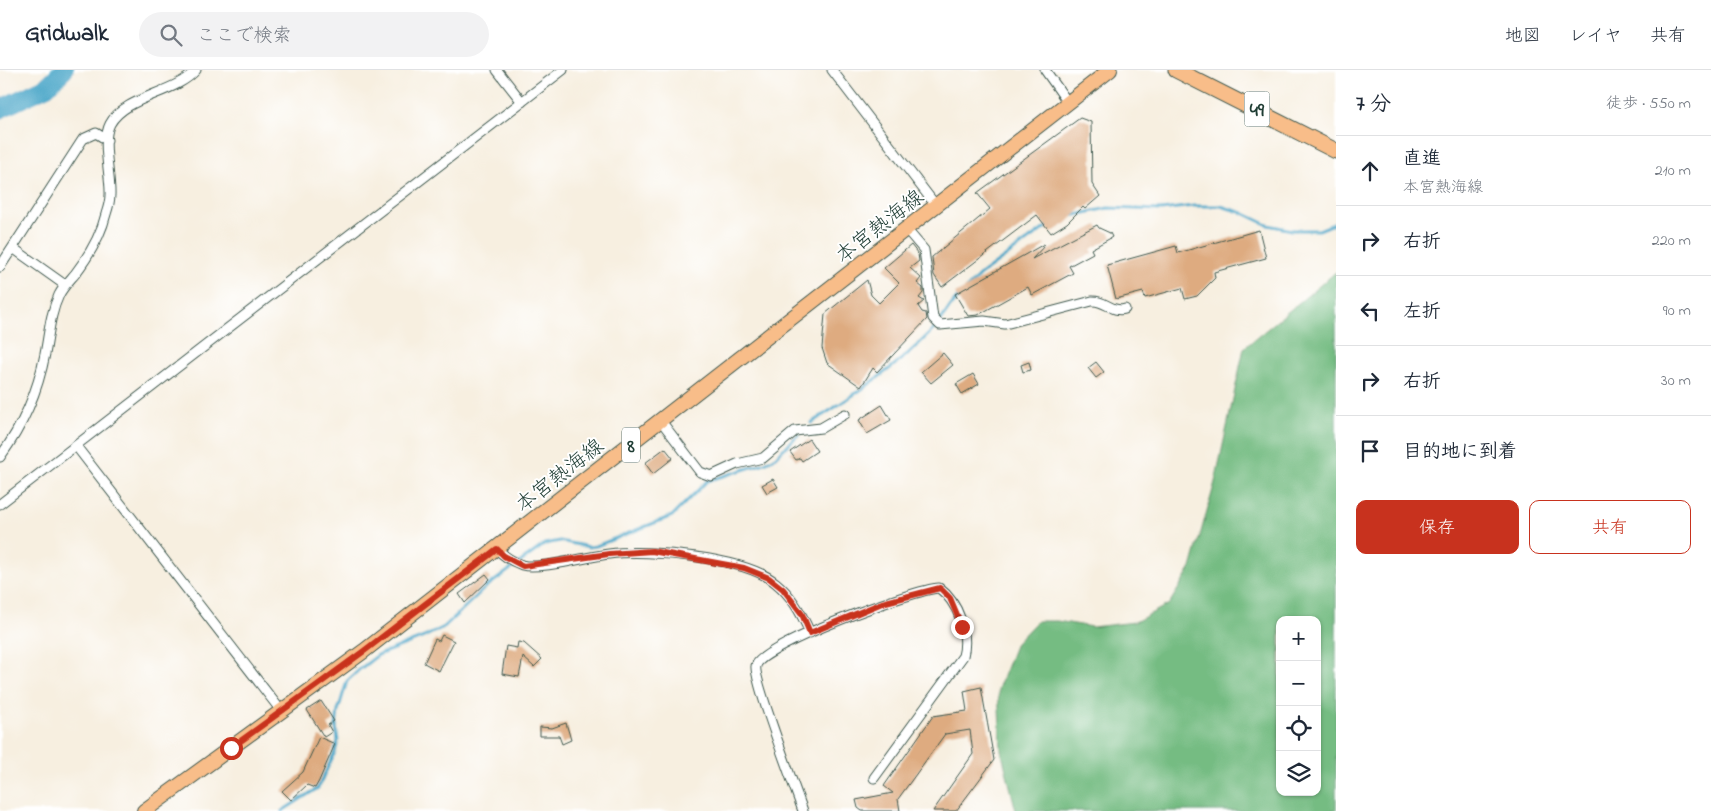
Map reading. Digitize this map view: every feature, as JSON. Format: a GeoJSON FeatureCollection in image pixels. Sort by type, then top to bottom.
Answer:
{"type":"FeatureCollection","features":[{"type":"Feature","properties":{"kind":"highway","name":"49"},"geometry":{"type":"LineString","coordinates":[[1176,70],[1336,151]]}},
{"type":"Feature","properties":{"kind":"main road","name":"本宮熱海線"},"geometry":{"type":"LineString","coordinates":[[144,811],[282,712],[497,549],[1069,104],[1110,70]]}},
{"type":"Feature","properties":{"kind":"street"},"geometry":{"type":"LineString","coordinates":[[0,457],[14,436],[37,389],[45,354],[49,324],[59,296],[97,241],[106,217],[110,196],[107,140],[110,124],[126,108],[160,93],[191,76],[196,70]]}},
{"type":"Feature","properties":{"kind":"street"},"geometry":{"type":"LineString","coordinates":[[497,70],[522,102]]}},
{"type":"Feature","properties":{"kind":"street"},"geometry":{"type":"LineString","coordinates":[[0,504],[563,70]]}},
{"type":"Feature","properties":{"kind":"street"},"geometry":{"type":"LineString","coordinates":[[832,70],[937,207]]}},
{"type":"Feature","properties":{"kind":"street"},"geometry":{"type":"LineString","coordinates":[[1045,70],[1069,104]]}},
{"type":"Feature","properties":{"kind":"street"},"geometry":{"type":"LineString","coordinates":[[0,267],[83,139],[96,134],[107,140]]}},
{"type":"Feature","properties":{"kind":"street"},"geometry":{"type":"LineString","coordinates":[[907,230],[924,250],[934,318],[940,325],[984,321],[1004,324],[1092,301],[1097,301],[1116,310],[1125,309]]}},
{"type":"Feature","properties":{"kind":"street"},"geometry":{"type":"LineString","coordinates":[[13,248],[65,285]]}},
{"type":"Feature","properties":{"kind":"street"},"geometry":{"type":"LineString","coordinates":[[661,421],[700,472],[711,476],[737,464],[763,458],[794,431],[821,428],[845,414]]}},
{"type":"Feature","properties":{"kind":"street"},"geometry":{"type":"LineString","coordinates":[[76,446],[282,712]]}},
{"type":"Feature","properties":{"kind":"street"},"geometry":{"type":"LineString","coordinates":[[497,549],[504,556],[523,566],[609,554],[652,551],[744,568],[769,578],[783,589],[802,614],[810,633]]}},
{"type":"Feature","properties":{"kind":"street"},"geometry":{"type":"LineString","coordinates":[[803,811],[755,668],[761,658],[780,646],[882,603],[934,588],[940,588],[946,593],[965,636],[963,656],[874,778]]}},
{"type":"Feature","properties":{"kind":"green space"},"geometry":{"type":"Polygon","coordinates":[[[1336,272],[1336,811],[1016,811],[1001,750],[998,689],[1016,643],[1037,621],[1057,621],[1092,627],[1135,622],[1169,604],[1191,568],[1215,482],[1244,348],[1336,272]]]}},
{"type":"Feature","properties":{"kind":"building"},"geometry":{"type":"Polygon","coordinates":[[[1080,118],[1091,122],[1092,184],[1100,196],[1085,209],[1083,207],[1067,223],[1051,233],[1037,215],[942,287],[934,275],[932,257],[990,209],[977,193],[1080,118]]]}},
{"type":"Feature","properties":{"kind":"building"},"geometry":{"type":"Polygon","coordinates":[[[1097,225],[1099,228],[1110,233],[1112,237],[1091,249],[1093,253],[1069,266],[1073,273],[1032,295],[1028,287],[978,315],[968,316],[955,294],[1044,244],[1032,259],[1097,225]]]}},
{"type":"Feature","properties":{"kind":"building"},"geometry":{"type":"Polygon","coordinates":[[[1259,230],[1266,258],[1214,272],[1215,278],[1197,296],[1185,299],[1182,288],[1145,298],[1143,292],[1116,299],[1107,265],[1176,246],[1178,253],[1259,230]]]}},
{"type":"Feature","properties":{"kind":"building"},"geometry":{"type":"Polygon","coordinates":[[[911,245],[918,254],[919,261],[910,268],[921,278],[917,283],[923,288],[923,293],[919,298],[924,301],[918,306],[922,312],[926,313],[927,319],[877,372],[873,368],[861,387],[827,363],[822,348],[825,314],[867,280],[871,295],[879,303],[899,283],[884,268],[911,245]]]}},
{"type":"Feature","properties":{"kind":"building"},"geometry":{"type":"Polygon","coordinates":[[[943,353],[953,365],[931,383],[921,372],[943,353]]]}},
{"type":"Feature","properties":{"kind":"building"},"geometry":{"type":"Polygon","coordinates":[[[1029,362],[1031,370],[1023,372],[1021,365],[1029,362]]]}},
{"type":"Feature","properties":{"kind":"building"},"geometry":{"type":"Polygon","coordinates":[[[1096,362],[1104,372],[1096,378],[1088,368],[1096,362]]]}},
{"type":"Feature","properties":{"kind":"building"},"geometry":{"type":"Polygon","coordinates":[[[973,374],[979,384],[962,394],[956,384],[973,374]]]}},
{"type":"Feature","properties":{"kind":"building"},"geometry":{"type":"Polygon","coordinates":[[[882,405],[891,420],[867,434],[859,420],[882,405]]]}},
{"type":"Feature","properties":{"kind":"building"},"geometry":{"type":"Polygon","coordinates":[[[809,439],[817,451],[802,461],[800,458],[796,460],[790,452],[809,439]]]}},
{"type":"Feature","properties":{"kind":"building"},"geometry":{"type":"Polygon","coordinates":[[[665,448],[673,458],[653,474],[645,463],[665,448]]]}},
{"type":"Feature","properties":{"kind":"building"},"geometry":{"type":"Polygon","coordinates":[[[773,479],[778,487],[767,493],[762,485],[773,479]]]}},
{"type":"Feature","properties":{"kind":"building"},"geometry":{"type":"Polygon","coordinates":[[[486,574],[490,579],[465,603],[459,594],[486,574]]]}},
{"type":"Feature","properties":{"kind":"building"},"geometry":{"type":"Polygon","coordinates":[[[442,635],[454,641],[439,671],[424,663],[435,639],[439,641],[442,635]]]}},
{"type":"Feature","properties":{"kind":"building"},"geometry":{"type":"Polygon","coordinates":[[[518,642],[524,643],[542,659],[534,667],[523,657],[519,677],[502,674],[506,646],[517,648],[518,642]]]}},
{"type":"Feature","properties":{"kind":"building"},"geometry":{"type":"Polygon","coordinates":[[[981,687],[994,760],[956,811],[933,811],[973,754],[970,730],[945,734],[898,799],[900,811],[862,811],[858,808],[856,800],[893,793],[884,786],[933,716],[967,711],[964,691],[981,687]]]}},
{"type":"Feature","properties":{"kind":"building"},"geometry":{"type":"Polygon","coordinates":[[[321,701],[334,721],[328,725],[332,732],[324,737],[307,710],[321,701]]]}},
{"type":"Feature","properties":{"kind":"building"},"geometry":{"type":"Polygon","coordinates":[[[566,723],[571,740],[562,744],[559,736],[540,736],[540,727],[552,728],[566,723]]]}},
{"type":"Feature","properties":{"kind":"building"},"geometry":{"type":"Polygon","coordinates":[[[319,737],[335,744],[319,781],[315,788],[307,785],[291,800],[282,791],[303,772],[319,737]]]}},
{"type":"Feature","properties":{"kind":"waterway"},"geometry":{"type":"LineString","coordinates":[[0,109],[46,87],[64,70]]}},
{"type":"Feature","properties":{"kind":"waterway"},"geometry":{"type":"LineString","coordinates":[[1071,216],[1108,208],[1161,210],[1194,206],[1221,206],[1243,213],[1268,225],[1292,230],[1319,230],[1336,223]]}},
{"type":"Feature","properties":{"kind":"waterway"},"geometry":{"type":"LineString","coordinates":[[967,288],[980,275],[1049,225]]}},
{"type":"Feature","properties":{"kind":"waterway"},"geometry":{"type":"LineString","coordinates":[[811,423],[858,392],[903,358],[935,328],[959,296]]}},
{"type":"Feature","properties":{"kind":"waterway"},"geometry":{"type":"LineString","coordinates":[[282,811],[318,788],[335,752],[338,741],[336,727],[338,711],[347,681],[378,655],[444,627],[485,588],[545,544],[560,541],[589,547],[596,546],[672,516],[707,481],[773,459],[798,435]]}},
{"type":"Feature","properties":{"kind":"route"},"geometry":{"type":"LineString","coordinates":[[231,748],[364,651],[497,549],[504,556],[523,566],[534,566],[609,554],[652,551],[744,568],[769,578],[783,589],[802,614],[810,633],[882,603],[934,588],[940,588],[950,598],[962,627]]}}]}
